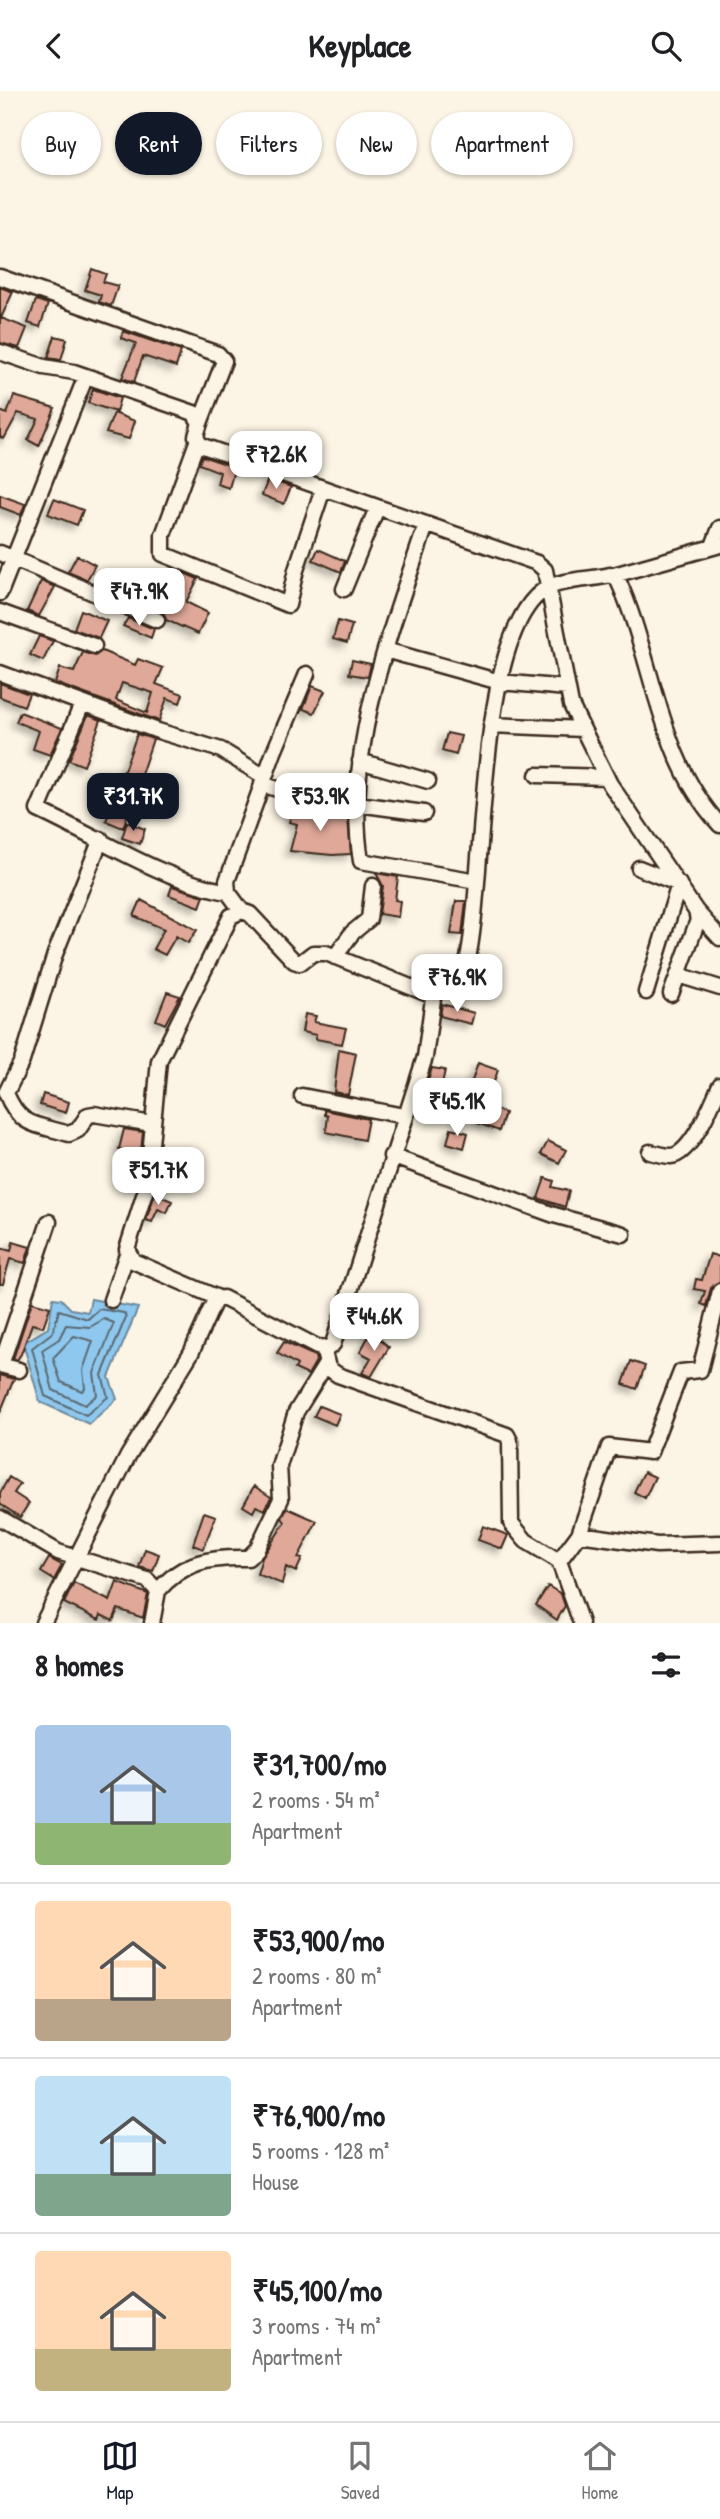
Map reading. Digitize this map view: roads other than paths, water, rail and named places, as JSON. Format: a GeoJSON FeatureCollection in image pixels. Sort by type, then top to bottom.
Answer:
{"type":"FeatureCollection","features":[{"type":"Feature","properties":{"kind":"street"},"geometry":{"type":"LineString","coordinates":[[0,277],[218,354],[224,361],[200,423],[197,442],[163,535],[163,554],[260,596],[288,605],[296,570],[323,489]]}},
{"type":"Feature","properties":{"kind":"street"},"geometry":{"type":"LineString","coordinates":[[0,352],[44,367],[86,376],[194,413],[200,423]]}},
{"type":"Feature","properties":{"kind":"street"},"geometry":{"type":"LineString","coordinates":[[0,593],[86,376]]}},
{"type":"Feature","properties":{"kind":"street"},"geometry":{"type":"LineString","coordinates":[[197,442],[537,563],[545,570],[552,587],[567,688],[583,729],[606,777],[696,911],[720,938]]}},
{"type":"Feature","properties":{"kind":"street"},"geometry":{"type":"LineString","coordinates":[[344,589],[377,508]]}},
{"type":"Feature","properties":{"kind":"street"},"geometry":{"type":"LineString","coordinates":[[425,525],[385,650],[360,761],[357,836],[361,861],[477,881]]}},
{"type":"Feature","properties":{"kind":"street"},"geometry":{"type":"LineString","coordinates":[[323,1348],[332,1343],[352,1288],[391,1156],[425,1057],[436,977],[466,967],[477,881],[491,725],[500,682],[519,619],[533,601],[552,587],[608,576],[716,545],[720,528]]}},
{"type":"Feature","properties":{"kind":"street"},"geometry":{"type":"LineString","coordinates":[[0,553],[157,620]]}},
{"type":"Feature","properties":{"kind":"street"},"geometry":{"type":"LineString","coordinates":[[608,576],[625,600],[660,712],[691,784],[720,825]]}},
{"type":"Feature","properties":{"kind":"street"},"geometry":{"type":"LineString","coordinates":[[0,612],[94,646]]}},
{"type":"Feature","properties":{"kind":"street"},"geometry":{"type":"LineString","coordinates":[[385,650],[500,682],[567,688]]}},
{"type":"Feature","properties":{"kind":"street"},"geometry":{"type":"LineString","coordinates":[[0,673],[82,704],[221,750],[264,781],[322,804],[424,813]]}},
{"type":"Feature","properties":{"kind":"street"},"geometry":{"type":"LineString","coordinates":[[307,674],[227,881],[228,892],[242,911],[250,914],[294,961],[300,963],[319,952],[433,996]]}},
{"type":"Feature","properties":{"kind":"street"},"geometry":{"type":"LineString","coordinates":[[82,704],[38,810],[155,867],[197,884],[228,892]]}},
{"type":"Feature","properties":{"kind":"street"},"geometry":{"type":"LineString","coordinates":[[491,725],[583,729]]}},
{"type":"Feature","properties":{"kind":"street"},"geometry":{"type":"LineString","coordinates":[[360,761],[428,781]]}},
{"type":"Feature","properties":{"kind":"street"},"geometry":{"type":"LineString","coordinates":[[537,775],[606,777]]}},
{"type":"Feature","properties":{"kind":"street"},"geometry":{"type":"LineString","coordinates":[[100,839],[55,954],[22,1061],[3,1093],[14,1113],[22,1121],[69,1134],[78,1130],[88,1115],[94,1114],[152,1124]]}},
{"type":"Feature","properties":{"kind":"street"},"geometry":{"type":"LineString","coordinates":[[639,868],[679,884]]}},
{"type":"Feature","properties":{"kind":"street"},"geometry":{"type":"LineString","coordinates":[[646,992],[679,884]]}},
{"type":"Feature","properties":{"kind":"street"},"geometry":{"type":"LineString","coordinates":[[335,957],[352,933],[369,919],[373,886]]}},
{"type":"Feature","properties":{"kind":"street"},"geometry":{"type":"LineString","coordinates":[[111,1300],[147,1186],[157,1074],[164,1048],[232,916],[242,911]]}},
{"type":"Feature","properties":{"kind":"street"},"geometry":{"type":"LineString","coordinates":[[671,994],[698,921],[696,911]]}},
{"type":"Feature","properties":{"kind":"street"},"geometry":{"type":"LineString","coordinates":[[678,975],[720,988]]}},
{"type":"Feature","properties":{"kind":"street"},"geometry":{"type":"LineString","coordinates":[[650,1152],[671,1156],[683,1152],[720,1085]]}},
{"type":"Feature","properties":{"kind":"street"},"geometry":{"type":"LineString","coordinates":[[302,1096],[404,1116]]}},
{"type":"Feature","properties":{"kind":"street"},"geometry":{"type":"LineString","coordinates":[[391,1156],[554,1215],[623,1234]]}},
{"type":"Feature","properties":{"kind":"street"},"geometry":{"type":"LineString","coordinates":[[19,1370],[1,1365],[49,1222]]}},
{"type":"Feature","properties":{"kind":"street"},"geometry":{"type":"LineString","coordinates":[[127,1254],[133,1261],[323,1348]]}},
{"type":"Feature","properties":{"kind":"street"},"geometry":{"type":"LineString","coordinates":[[559,1561],[579,1534],[609,1447],[650,1452],[681,1372],[700,1370],[720,1291]]}},
{"type":"Feature","properties":{"kind":"street"},"geometry":{"type":"LineString","coordinates":[[43,1623],[73,1559],[128,1457],[191,1353],[212,1305],[218,1298]]}},
{"type":"Feature","properties":{"kind":"street"},"geometry":{"type":"LineString","coordinates":[[323,1348],[326,1364],[338,1375],[507,1435],[510,1441],[512,1523],[526,1541],[559,1561],[581,1623]]}},
{"type":"Feature","properties":{"kind":"street"},"geometry":{"type":"LineString","coordinates":[[152,1623],[158,1591],[165,1582],[192,1565],[213,1557],[248,1558],[257,1549],[281,1499],[279,1466],[292,1423],[307,1391],[326,1364]]}},
{"type":"Feature","properties":{"kind":"street"},"geometry":{"type":"LineString","coordinates":[[0,1518],[73,1559],[147,1580],[158,1591]]}},
{"type":"Feature","properties":{"kind":"street"},"geometry":{"type":"LineString","coordinates":[[579,1534],[657,1545],[720,1543]]}},
{"type":"Feature","properties":{"kind":"water"},"geometry":{"type":"Polygon","coordinates":[[[53,1298],[61,1299],[71,1309],[88,1312],[91,1299],[138,1308],[109,1377],[117,1399],[89,1424],[40,1402],[23,1343],[48,1328],[53,1298]]]}}]}
